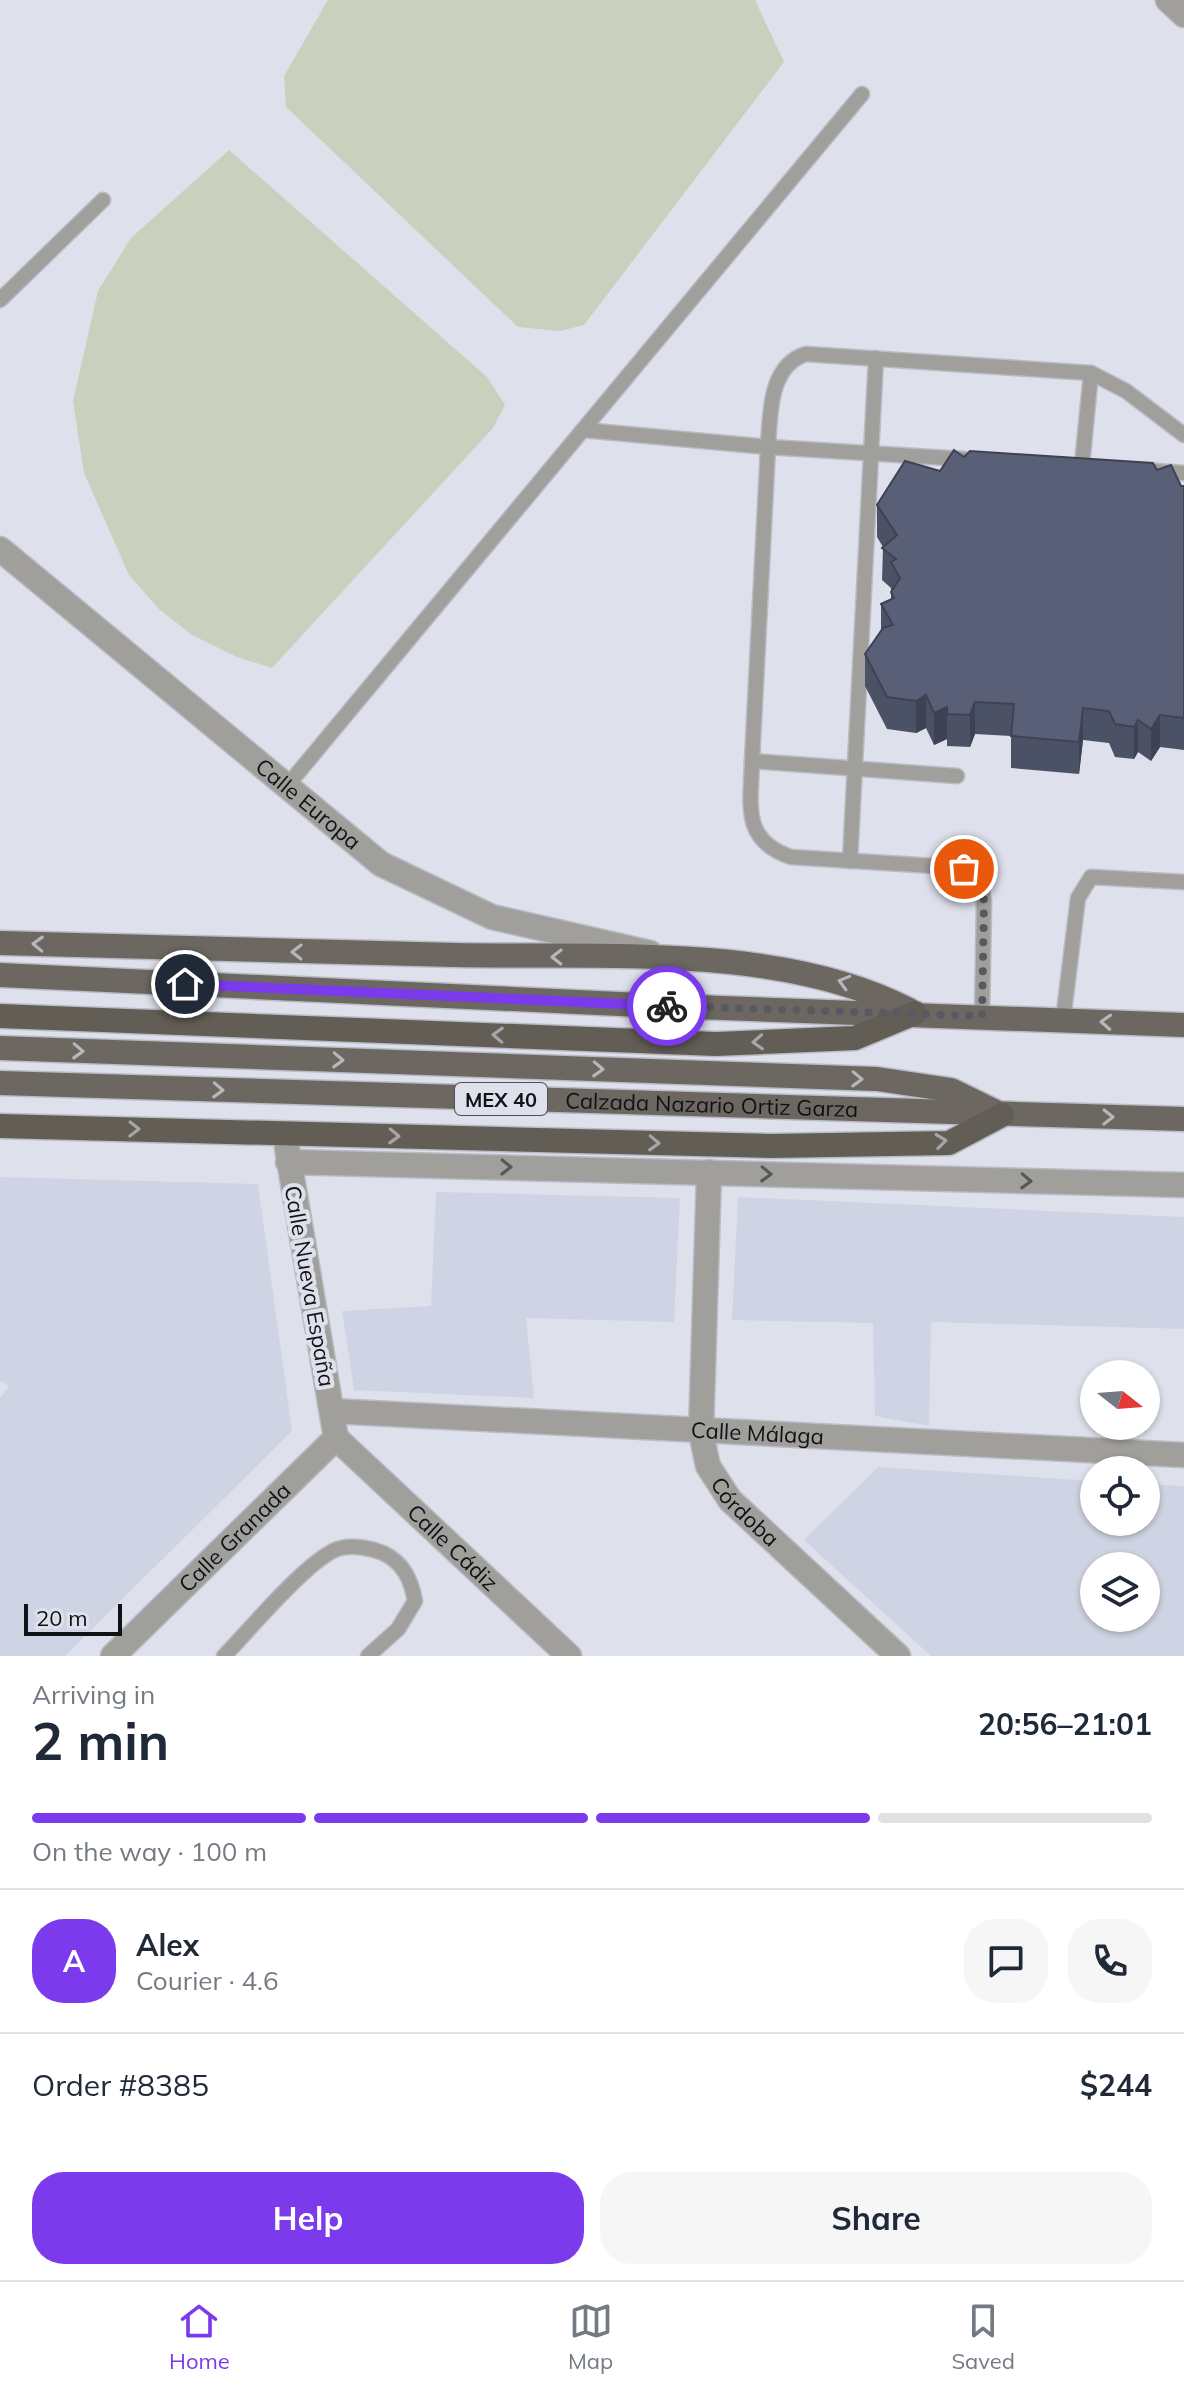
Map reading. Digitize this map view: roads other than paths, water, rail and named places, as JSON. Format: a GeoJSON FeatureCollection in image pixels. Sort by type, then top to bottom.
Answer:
{"type":"FeatureCollection","features":[{"type":"Feature","properties":{"kind":"highway"},"geometry":{"type":"LineString","coordinates":[[0,1016],[716,1044],[855,1038],[915,1013]]}},
{"type":"Feature","properties":{"kind":"highway"},"geometry":{"type":"LineString","coordinates":[[0,1126],[712,1145],[949,1143],[1002,1115]]}},
{"type":"Feature","properties":{"kind":"main road"},"geometry":{"type":"LineString","coordinates":[[0,943],[671,960],[811,973],[852,983],[915,1013]]}},
{"type":"Feature","properties":{"kind":"main road"},"geometry":{"type":"LineString","coordinates":[[0,975],[626,1004],[1184,1025]]}},
{"type":"Feature","properties":{"kind":"main road"},"geometry":{"type":"LineString","coordinates":[[0,1048],[888,1080],[951,1090],[1002,1115]]}},
{"type":"Feature","properties":{"kind":"main road","name":"Calzada Nazario Ortiz Garza"},"geometry":{"type":"LineString","coordinates":[[0,1083],[1184,1119]]}},
{"type":"Feature","properties":{"kind":"street"},"geometry":{"type":"LineString","coordinates":[[1168,0],[1184,15]]}},
{"type":"Feature","properties":{"kind":"street","name":"Calle Europa"},"geometry":{"type":"LineString","coordinates":[[0,549],[381,864],[492,917],[615,943],[671,960]]}},
{"type":"Feature","properties":{"kind":"street","name":"Calle Nueva España"},"geometry":{"type":"LineString","coordinates":[[286,1133],[288,1162],[332,1411]]}},
{"type":"Feature","properties":{"kind":"street"},"geometry":{"type":"LineString","coordinates":[[288,1162],[1184,1185]]}},
{"type":"Feature","properties":{"kind":"street","name":"Córdoba"},"geometry":{"type":"LineString","coordinates":[[709,1172],[701,1433],[708,1466],[730,1500],[898,1656]]}},
{"type":"Feature","properties":{"kind":"street"},"geometry":{"type":"LineString","coordinates":[[332,1411],[336,1438]]}},
{"type":"Feature","properties":{"kind":"street","name":"Calle Málaga"},"geometry":{"type":"LineString","coordinates":[[332,1411],[701,1433],[1184,1455]]}},
{"type":"Feature","properties":{"kind":"street","name":"Calle Granada"},"geometry":{"type":"LineString","coordinates":[[113,1656],[336,1438]]}},
{"type":"Feature","properties":{"kind":"street","name":"Calle Cádiz"},"geometry":{"type":"LineString","coordinates":[[336,1438],[569,1656]]}},
{"type":"Feature","properties":{"kind":"lane"},"geometry":{"type":"LineString","coordinates":[[287,786],[862,94]]}},
{"type":"Feature","properties":{"kind":"lane"},"geometry":{"type":"LineString","coordinates":[[0,300],[103,200]]}},
{"type":"Feature","properties":{"kind":"lane"},"geometry":{"type":"LineString","coordinates":[[982,1016],[984,901],[982,886],[974,875],[950,867],[791,857],[772,851],[755,835],[751,812],[752,761],[768,447],[770,411],[780,373],[794,358],[806,354],[1091,373],[1126,391],[1184,435]]}},
{"type":"Feature","properties":{"kind":"lane"},"geometry":{"type":"LineString","coordinates":[[850,861],[876,358]]}},
{"type":"Feature","properties":{"kind":"lane"},"geometry":{"type":"LineString","coordinates":[[1082,465],[1091,373]]}},
{"type":"Feature","properties":{"kind":"lane"},"geometry":{"type":"LineString","coordinates":[[583,430],[768,447],[976,459]]}},
{"type":"Feature","properties":{"kind":"lane"},"geometry":{"type":"LineString","coordinates":[[1140,470],[1184,473]]}},
{"type":"Feature","properties":{"kind":"lane"},"geometry":{"type":"LineString","coordinates":[[752,761],[957,776]]}},
{"type":"Feature","properties":{"kind":"lane"},"geometry":{"type":"LineString","coordinates":[[1063,1020],[1078,898],[1083,885],[1091,877],[1108,875],[1184,882]]}},
{"type":"Feature","properties":{"kind":"lane"},"geometry":{"type":"LineString","coordinates":[[224,1656],[318,1560],[340,1548],[370,1548],[390,1557],[410,1577],[415,1601],[398,1629],[368,1656]]}}]}
